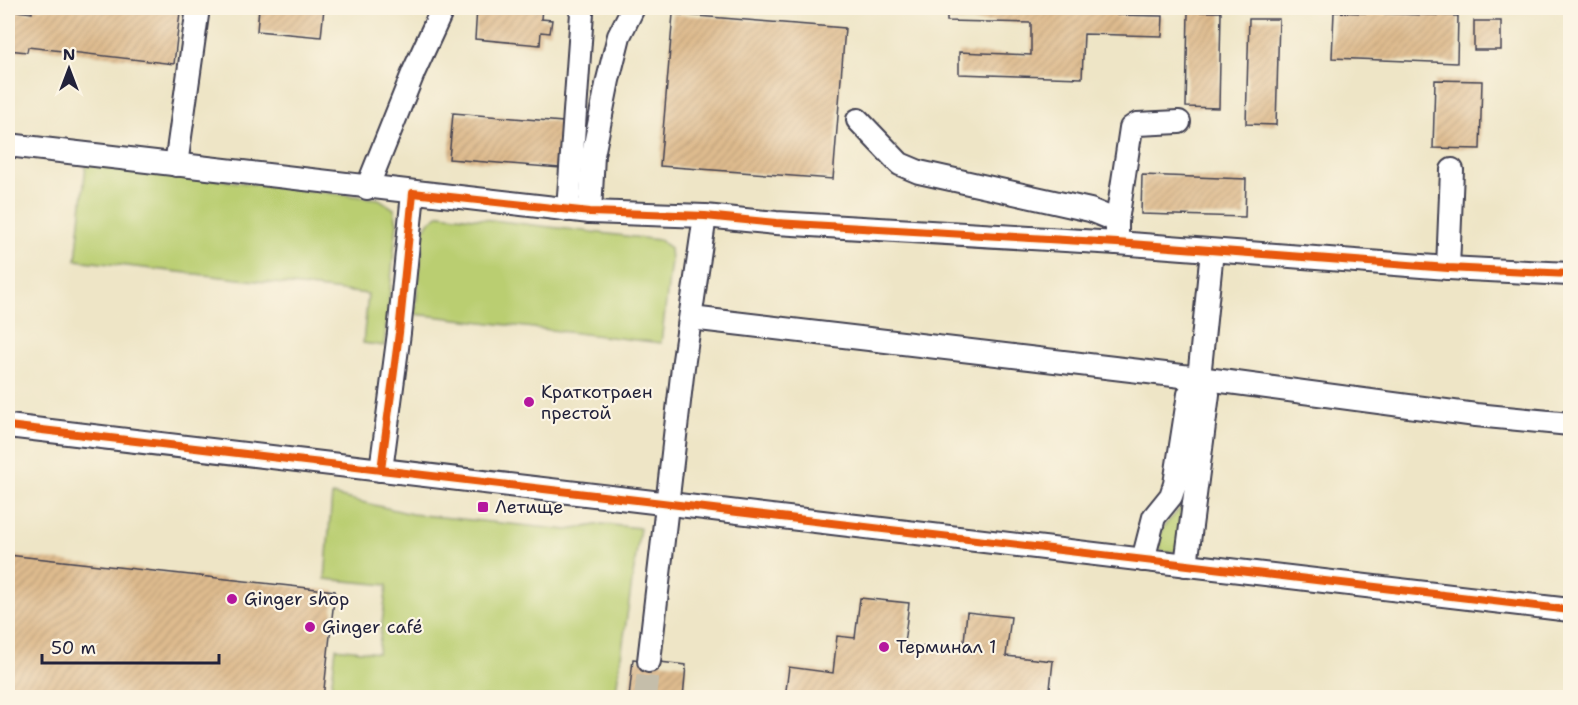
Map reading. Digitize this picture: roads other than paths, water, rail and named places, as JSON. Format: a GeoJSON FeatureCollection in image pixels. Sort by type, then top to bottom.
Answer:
{"type":"FeatureCollection","features":[{"type":"Feature","properties":{"kind":"street"},"geometry":{"type":"LineString","coordinates":[[176,165],[198,8]]}},
{"type":"Feature","properties":{"kind":"street"},"geometry":{"type":"LineString","coordinates":[[367,188],[414,71],[443,8]]}},
{"type":"Feature","properties":{"kind":"street"},"geometry":{"type":"LineString","coordinates":[[568,210],[582,13],[580,8]]}},
{"type":"Feature","properties":{"kind":"street"},"geometry":{"type":"LineString","coordinates":[[590,212],[593,155],[608,80],[619,36],[633,8]]}},
{"type":"Feature","properties":{"kind":"street"},"geometry":{"type":"LineString","coordinates":[[858,120],[900,165],[919,172],[1090,210],[1117,232]]}},
{"type":"Feature","properties":{"kind":"street"},"geometry":{"type":"LineString","coordinates":[[1117,232],[1128,136],[1131,128],[1137,124],[1179,122]]}},
{"type":"Feature","properties":{"kind":"street"},"geometry":{"type":"LineString","coordinates":[[8,145],[590,212],[705,216],[776,223],[1117,232],[1212,251],[1448,268],[1570,274]]}},
{"type":"Feature","properties":{"kind":"street"},"geometry":{"type":"LineString","coordinates":[[1448,268],[1452,170]]}},
{"type":"Feature","properties":{"kind":"street"},"geometry":{"type":"LineString","coordinates":[[381,470],[399,333],[413,193]]}},
{"type":"Feature","properties":{"kind":"street"},"geometry":{"type":"LineString","coordinates":[[648,661],[683,367],[705,216]]}},
{"type":"Feature","properties":{"kind":"street"},"geometry":{"type":"LineString","coordinates":[[1143,560],[1154,517],[1171,496],[1175,484],[1189,394],[1199,378],[1212,251]]}},
{"type":"Feature","properties":{"kind":"street"},"geometry":{"type":"LineString","coordinates":[[691,318],[1199,378],[1476,415],[1570,424]]}},
{"type":"Feature","properties":{"kind":"street"},"geometry":{"type":"LineString","coordinates":[[1186,565],[1208,394],[1199,378]]}},
{"type":"Feature","properties":{"kind":"street"},"geometry":{"type":"LineString","coordinates":[[8,426],[1570,610]]}},
{"type":"Feature","properties":{"kind":"tunnel"},"geometry":{"type":"LineString","coordinates":[[645,698],[649,661]]}},
{"type":"Feature","properties":{"kind":"place","name":"Краткотраен престой"},"geometry":{"type":"Point","coordinates":[529,402]}},
{"type":"Feature","properties":{"kind":"place","name":"Летище"},"geometry":{"type":"Point","coordinates":[483,507]}},
{"type":"Feature","properties":{"kind":"place","name":"Ginger shop"},"geometry":{"type":"Point","coordinates":[232,599]}},
{"type":"Feature","properties":{"kind":"place","name":"Ginger café"},"geometry":{"type":"Point","coordinates":[310,627]}},
{"type":"Feature","properties":{"kind":"place","name":"Терминал 1"},"geometry":{"type":"Point","coordinates":[884,647]}}]}
